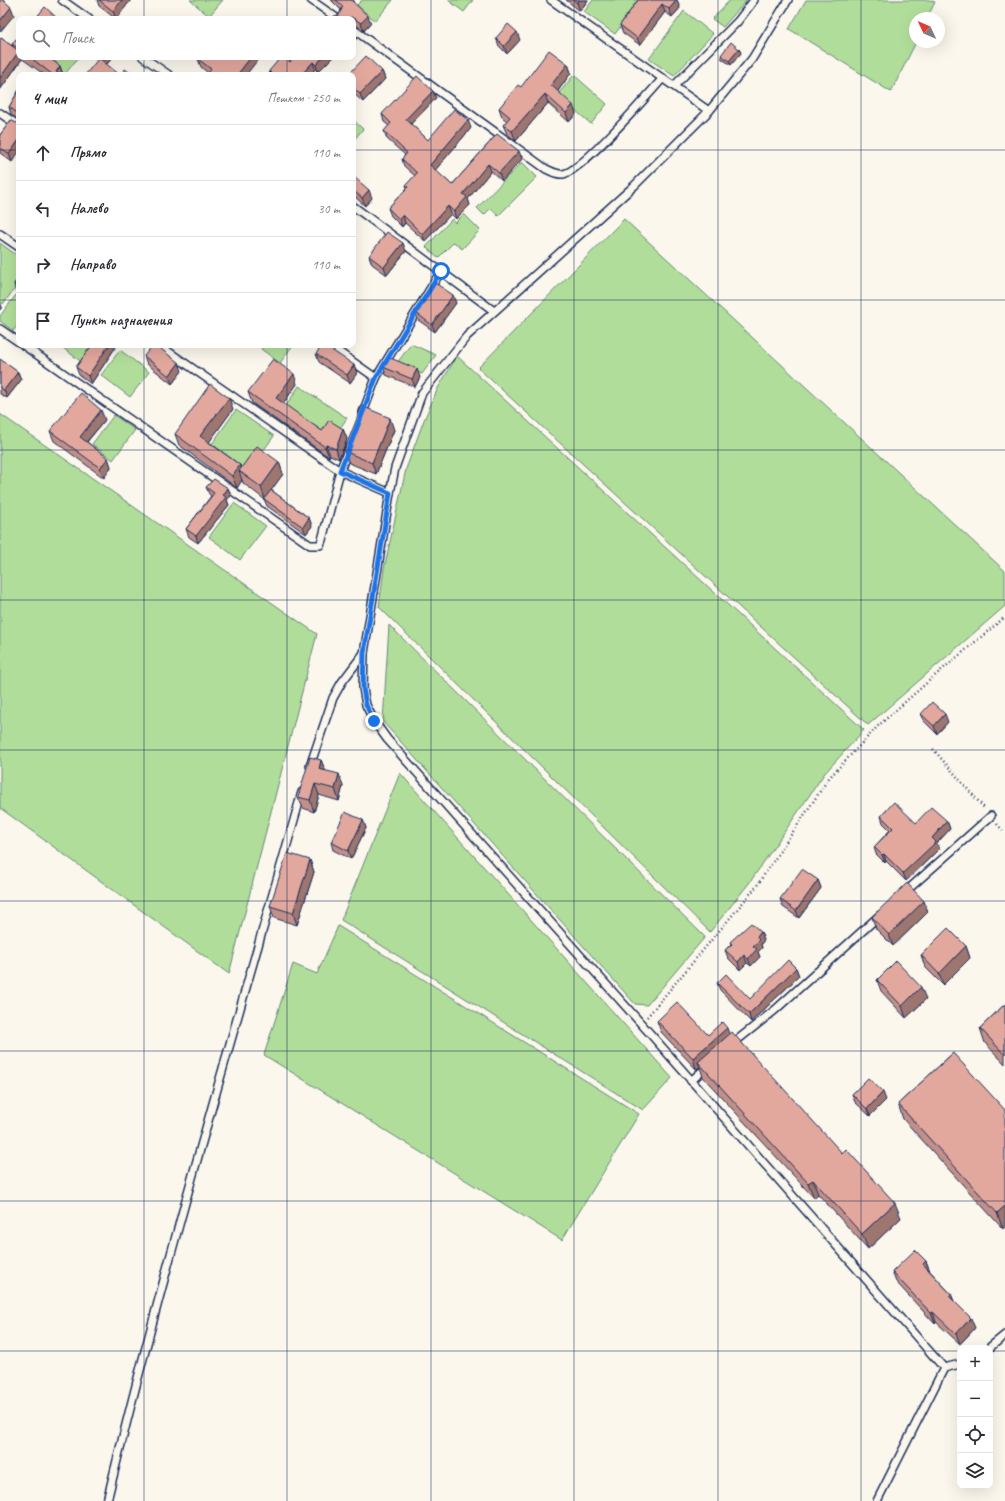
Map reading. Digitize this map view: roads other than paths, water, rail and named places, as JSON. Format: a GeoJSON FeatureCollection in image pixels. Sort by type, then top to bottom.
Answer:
{"type":"FeatureCollection","features":[{"type":"Feature","properties":{"kind":"lane"},"geometry":{"type":"LineString","coordinates":[[62,0],[85,16]]}},
{"type":"Feature","properties":{"kind":"lane"},"geometry":{"type":"LineString","coordinates":[[311,0],[334,16]]}},
{"type":"Feature","properties":{"kind":"lane"},"geometry":{"type":"LineString","coordinates":[[551,0],[709,111]]}},
{"type":"Feature","properties":{"kind":"lane"},"geometry":{"type":"LineString","coordinates":[[674,86],[738,21],[754,0]]}},
{"type":"Feature","properties":{"kind":"lane"},"geometry":{"type":"LineString","coordinates":[[788,0],[752,59],[709,111],[634,186],[467,336],[422,393],[395,468],[364,653],[363,688],[366,705],[374,721],[387,739],[642,1024],[944,1368]]}},
{"type":"Feature","properties":{"kind":"lane"},"geometry":{"type":"LineString","coordinates":[[356,31],[546,169],[555,173],[564,174],[574,169],[599,147],[663,78]]}},
{"type":"Feature","properties":{"kind":"lane"},"geometry":{"type":"LineString","coordinates":[[147,60],[165,72]]}},
{"type":"Feature","properties":{"kind":"lane"},"geometry":{"type":"LineString","coordinates":[[0,113],[16,124]]}},
{"type":"Feature","properties":{"kind":"lane"},"geometry":{"type":"LineString","coordinates":[[356,208],[494,311]]}},
{"type":"Feature","properties":{"kind":"lane"},"geometry":{"type":"LineString","coordinates":[[0,234],[16,245]]}},
{"type":"Feature","properties":{"kind":"lane"},"geometry":{"type":"LineString","coordinates":[[359,421],[376,378],[441,271]]}},
{"type":"Feature","properties":{"kind":"lane"},"geometry":{"type":"LineString","coordinates":[[0,329],[16,340]]}},
{"type":"Feature","properties":{"kind":"lane"},"geometry":{"type":"LineString","coordinates":[[27,348],[310,545],[320,545],[322,540],[340,471],[351,442]]}},
{"type":"Feature","properties":{"kind":"lane"},"geometry":{"type":"LineString","coordinates":[[163,348],[340,471],[390,493]]}},
{"type":"Feature","properties":{"kind":"lane"},"geometry":{"type":"LineString","coordinates":[[333,348],[376,378]]}},
{"type":"Feature","properties":{"kind":"lane"},"geometry":{"type":"LineString","coordinates":[[307,776],[333,698],[342,682],[364,653]]}},
{"type":"Feature","properties":{"kind":"lane"},"geometry":{"type":"LineString","coordinates":[[107,1501],[142,1357],[241,1003],[305,784]]}},
{"type":"Feature","properties":{"kind":"lane"},"geometry":{"type":"LineString","coordinates":[[900,897],[991,816]]}},
{"type":"Feature","properties":{"kind":"lane"},"geometry":{"type":"LineString","coordinates":[[726,1050],[775,1010],[884,912]]}},
{"type":"Feature","properties":{"kind":"lane"},"geometry":{"type":"LineString","coordinates":[[691,1081],[714,1060]]}},
{"type":"Feature","properties":{"kind":"lane"},"geometry":{"type":"LineString","coordinates":[[993,1345],[1005,1335]]}},
{"type":"Feature","properties":{"kind":"lane"},"geometry":{"type":"LineString","coordinates":[[877,1501],[944,1368],[957,1365]]}}]}
